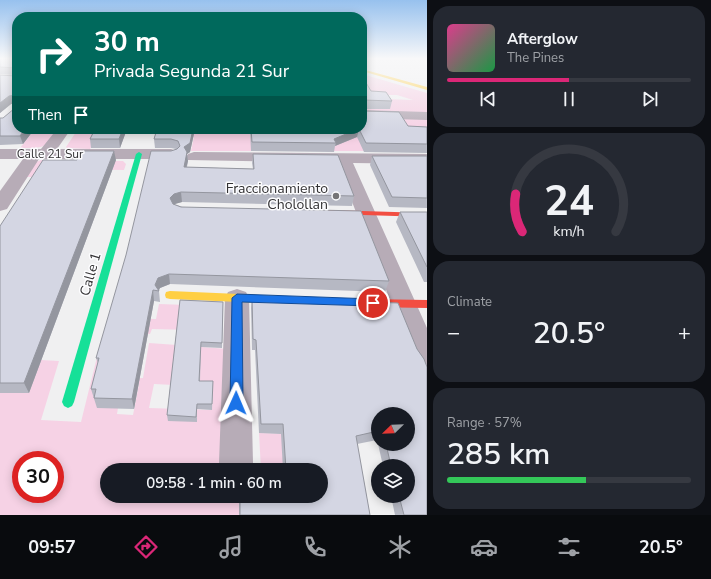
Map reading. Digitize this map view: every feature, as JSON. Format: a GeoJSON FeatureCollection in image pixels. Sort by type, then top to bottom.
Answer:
{"type":"FeatureCollection","features":[{"type":"Feature","properties":{"kind":"street"},"geometry":{"type":"LineString","coordinates":[[405,82],[427,88]]}},
{"type":"Feature","properties":{"kind":"street"},"geometry":{"type":"LineString","coordinates":[[367,114],[427,116]]}},
{"type":"Feature","properties":{"kind":"street"},"geometry":{"type":"LineString","coordinates":[[0,205],[45,154],[60,134]]}},
{"type":"Feature","properties":{"kind":"street"},"geometry":{"type":"LineString","coordinates":[[45,154],[67,134]]}},
{"type":"Feature","properties":{"kind":"street","name":"Calle 21 Sur"},"geometry":{"type":"LineString","coordinates":[[0,154],[172,154]]}},
{"type":"Feature","properties":{"kind":"street","name":"Calle 1"},"geometry":{"type":"LineString","coordinates":[[68,402],[139,154]]}},
{"type":"Feature","properties":{"kind":"street"},"geometry":{"type":"LineString","coordinates":[[194,157],[427,159]]}},
{"type":"Feature","properties":{"kind":"street"},"geometry":{"type":"LineString","coordinates":[[343,158],[427,359]]}},
{"type":"Feature","properties":{"kind":"street"},"geometry":{"type":"LineString","coordinates":[[326,212],[427,215]]}},
{"type":"Feature","properties":{"kind":"street"},"geometry":{"type":"LineString","coordinates":[[170,295],[292,300]]}},
{"type":"Feature","properties":{"kind":"street"},"geometry":{"type":"LineString","coordinates":[[236,462],[237,298]]}},
{"type":"Feature","properties":{"kind":"street"},"geometry":{"type":"LineString","coordinates":[[356,302],[427,304]]}},
{"type":"Feature","properties":{"kind":"shaded area"},"geometry":{"type":"Polygon","coordinates":[[[367,82],[389,82],[427,93],[427,113],[367,111],[367,104],[384,99],[413,100],[397,95],[367,95],[367,82]]]}},
{"type":"Feature","properties":{"kind":"shaded area"},"geometry":{"type":"Polygon","coordinates":[[[367,117],[427,119],[427,136],[365,151],[334,151],[263,134],[367,134],[367,117]]]}},
{"type":"Feature","properties":{"kind":"shaded area"},"geometry":{"type":"Polygon","coordinates":[[[31,134],[55,134],[47,144],[43,146],[35,148],[20,148],[31,134]]]}},
{"type":"Feature","properties":{"kind":"shaded area"},"geometry":{"type":"Polygon","coordinates":[[[75,134],[99,134],[90,149],[66,147],[75,134]]]}},
{"type":"Feature","properties":{"kind":"shaded area"},"geometry":{"type":"Polygon","coordinates":[[[190,134],[250,134],[252,151],[191,151],[194,137],[190,134]]]}},
{"type":"Feature","properties":{"kind":"shaded area"},"geometry":{"type":"Polygon","coordinates":[[[41,160],[123,161],[126,164],[124,170],[48,169],[40,177],[26,177],[36,162],[41,160]]]}},
{"type":"Feature","properties":{"kind":"shaded area"},"geometry":{"type":"Polygon","coordinates":[[[159,304],[187,305],[193,330],[152,329],[150,334],[129,334],[122,379],[143,378],[149,343],[177,345],[200,354],[201,347],[228,349],[225,463],[100,463],[100,503],[239,503],[239,515],[0,515],[0,393],[29,393],[41,360],[59,361],[41,420],[81,422],[97,357],[114,318],[156,319],[159,304]],[[139,384],[95,399],[118,408],[117,414],[133,415],[139,384]],[[154,384],[149,408],[212,410],[213,387],[154,384]]]}},
{"type":"Feature","properties":{"kind":"shaded area"},"geometry":{"type":"Polygon","coordinates":[[[259,433],[298,434],[286,463],[261,463],[259,433]]]}},
{"type":"Feature","properties":{"kind":"building"},"geometry":{"type":"Polygon","coordinates":[[[0,82],[12,82],[12,96],[9,96],[0,103],[0,82]]]}},
{"type":"Feature","properties":{"kind":"building"},"geometry":{"type":"Polygon","coordinates":[[[367,84],[371,91],[386,92],[392,101],[367,100],[367,84]]]}},
{"type":"Feature","properties":{"kind":"building"},"geometry":{"type":"Polygon","coordinates":[[[12,110],[12,134],[21,134],[20,136],[0,136],[0,118],[3,118],[12,110]]]}},
{"type":"Feature","properties":{"kind":"building"},"geometry":{"type":"Polygon","coordinates":[[[367,111],[399,112],[408,126],[427,127],[427,144],[366,143],[362,134],[367,134],[367,111]]]}},
{"type":"Feature","properties":{"kind":"building"},"geometry":{"type":"Polygon","coordinates":[[[92,134],[121,134],[119,139],[90,139],[92,134]]]}},
{"type":"Feature","properties":{"kind":"building"},"geometry":{"type":"Polygon","coordinates":[[[156,134],[192,134],[190,143],[184,147],[187,152],[184,167],[254,169],[253,154],[338,155],[354,196],[181,192],[174,194],[170,198],[173,204],[181,207],[361,211],[389,281],[169,274],[158,278],[155,285],[159,291],[153,290],[132,399],[94,398],[96,389],[91,389],[99,358],[96,358],[126,255],[151,151],[171,151],[180,146],[178,141],[171,139],[154,139],[156,134]]]}},
{"type":"Feature","properties":{"kind":"building"},"geometry":{"type":"Polygon","coordinates":[[[251,134],[346,134],[334,139],[336,143],[252,142],[251,134]]]}},
{"type":"Feature","properties":{"kind":"building"},"geometry":{"type":"Polygon","coordinates":[[[82,151],[114,151],[24,383],[0,383],[0,226],[43,160],[77,160],[82,151]]]}},
{"type":"Feature","properties":{"kind":"building"},"geometry":{"type":"Polygon","coordinates":[[[372,156],[427,156],[427,198],[392,197],[372,156]]]}},
{"type":"Feature","properties":{"kind":"building"},"geometry":{"type":"Polygon","coordinates":[[[400,212],[427,212],[427,267],[400,212]]]}},
{"type":"Feature","properties":{"kind":"building"},"geometry":{"type":"Polygon","coordinates":[[[252,298],[398,303],[417,349],[424,359],[427,367],[427,515],[404,515],[401,503],[415,503],[415,459],[389,459],[388,451],[415,451],[415,407],[371,407],[371,433],[356,436],[370,515],[240,515],[240,503],[328,503],[328,463],[286,463],[283,424],[261,424],[256,340],[253,339],[252,298]]]}},
{"type":"Feature","properties":{"kind":"building"},"geometry":{"type":"Polygon","coordinates":[[[180,300],[223,302],[222,343],[201,342],[199,381],[213,381],[212,404],[197,404],[196,417],[167,415],[180,300]]]}},
{"type":"Feature","properties":{"kind":"traffic: fast"},"geometry":{"type":"LineString","coordinates":[[68,402],[139,154]]}},
{"type":"Feature","properties":{"kind":"traffic: slow"},"geometry":{"type":"LineString","coordinates":[[403,82],[427,89]]}},
{"type":"Feature","properties":{"kind":"traffic: slow"},"geometry":{"type":"LineString","coordinates":[[170,295],[282,300]]}},
{"type":"Feature","properties":{"kind":"traffic: jam"},"geometry":{"type":"LineString","coordinates":[[332,212],[427,215]]}},
{"type":"Feature","properties":{"kind":"traffic: jam"},"geometry":{"type":"LineString","coordinates":[[368,303],[427,304]]}},
{"type":"Feature","properties":{"kind":"place","name":"Fraccionamiento Cholollan"},"geometry":{"type":"Point","coordinates":[336,196]}},
{"type":"Feature","properties":{"kind":"route"},"geometry":{"type":"LineString","coordinates":[[236,403],[237,298],[373,303]]}}]}
